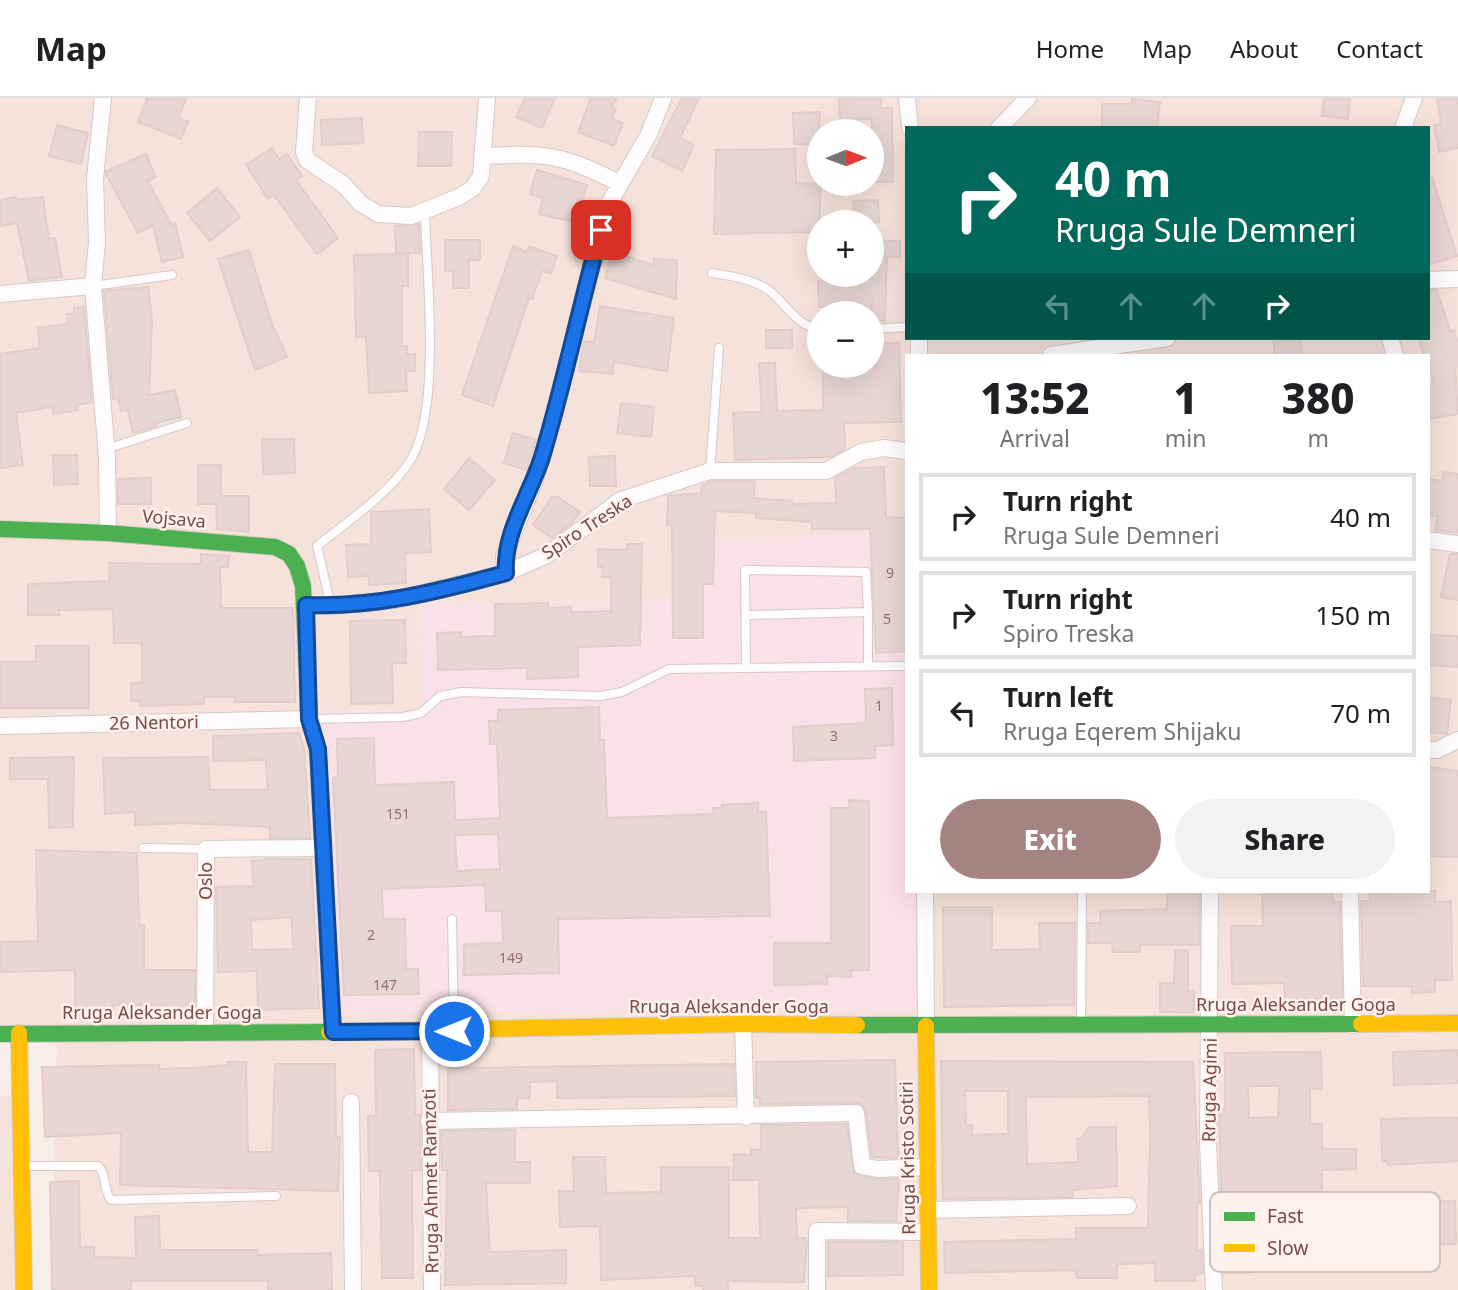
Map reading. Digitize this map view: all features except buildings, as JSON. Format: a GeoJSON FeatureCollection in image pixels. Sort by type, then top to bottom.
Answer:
{"type":"FeatureCollection","features":[{"type":"Feature","properties":{"kind":"main road","name":"Vojsava"},"geometry":{"type":"LineString","coordinates":[[0,529],[107,533],[275,547],[289,554],[297,566],[306,605],[309,719],[318,749],[333,1032]]}},
{"type":"Feature","properties":{"kind":"main road","name":"Rruga Aleksander Goga"},"geometry":{"type":"LineString","coordinates":[[0,1034],[454,1031],[743,1024],[1081,1027],[1458,1023]]}},
{"type":"Feature","properties":{"kind":"main road","name":"Rruga Kristo Sotiri"},"geometry":{"type":"LineString","coordinates":[[926,1026],[929,1290]]}},
{"type":"Feature","properties":{"kind":"main road"},"geometry":{"type":"LineString","coordinates":[[19,1034],[24,1290]]}},
{"type":"Feature","properties":{"kind":"street"},"geometry":{"type":"LineString","coordinates":[[103,98],[95,179],[97,242],[93,286],[106,449],[107,533]]}},
{"type":"Feature","properties":{"kind":"street"},"geometry":{"type":"LineString","coordinates":[[308,98],[304,152],[307,160],[344,185],[360,203],[378,214],[411,216],[473,188],[481,176],[487,98]]}},
{"type":"Feature","properties":{"kind":"street"},"geometry":{"type":"LineString","coordinates":[[506,573],[504,556],[539,468],[607,207],[644,143],[663,98]]}},
{"type":"Feature","properties":{"kind":"street"},"geometry":{"type":"LineString","coordinates":[[907,98],[910,126]]}},
{"type":"Feature","properties":{"kind":"street"},"geometry":{"type":"LineString","coordinates":[[1001,126],[1028,98]]}},
{"type":"Feature","properties":{"kind":"street"},"geometry":{"type":"LineString","coordinates":[[1404,126],[1414,98]]}},
{"type":"Feature","properties":{"kind":"street"},"geometry":{"type":"LineString","coordinates":[[483,156],[538,153],[558,157],[619,183]]}},
{"type":"Feature","properties":{"kind":"street"},"geometry":{"type":"LineString","coordinates":[[1430,280],[1458,279]]}},
{"type":"Feature","properties":{"kind":"street"},"geometry":{"type":"LineString","coordinates":[[0,295],[93,286]]}},
{"type":"Feature","properties":{"kind":"street"},"geometry":{"type":"LineString","coordinates":[[1058,354],[1153,340]]}},
{"type":"Feature","properties":{"kind":"street","name":"Spiro Treska"},"geometry":{"type":"LineString","coordinates":[[306,605],[331,606],[394,600],[506,573],[547,555],[621,500],[710,471],[826,471],[861,452],[884,448],[905,450]]}},
{"type":"Feature","properties":{"kind":"street"},"geometry":{"type":"LineString","coordinates":[[1430,540],[1458,544]]}},
{"type":"Feature","properties":{"kind":"street","name":"26 Nentori"},"geometry":{"type":"LineString","coordinates":[[0,726],[309,719]]}},
{"type":"Feature","properties":{"kind":"street"},"geometry":{"type":"LineString","coordinates":[[1430,750],[1437,750],[1458,740]]}},
{"type":"Feature","properties":{"kind":"street","name":"Oslo"},"geometry":{"type":"LineString","coordinates":[[205,1032],[206,849],[325,848]]}},
{"type":"Feature","properties":{"kind":"street"},"geometry":{"type":"LineString","coordinates":[[925,893],[926,1026]]}},
{"type":"Feature","properties":{"kind":"street","name":"Rruga Agimi"},"geometry":{"type":"LineString","coordinates":[[1210,893],[1210,1192]]}},
{"type":"Feature","properties":{"kind":"street"},"geometry":{"type":"LineString","coordinates":[[1350,893],[1353,1025]]}},
{"type":"Feature","properties":{"kind":"street"},"geometry":{"type":"LineString","coordinates":[[743,1024],[746,1117]]}},
{"type":"Feature","properties":{"kind":"street","name":"Rruga Ahmet Ramzoti"},"geometry":{"type":"LineString","coordinates":[[430,1031],[432,1290]]}},
{"type":"Feature","properties":{"kind":"street"},"geometry":{"type":"LineString","coordinates":[[351,1102],[353,1290]]}},
{"type":"Feature","properties":{"kind":"street"},"geometry":{"type":"LineString","coordinates":[[429,1121],[856,1113],[862,1166],[877,1169],[928,1167]]}},
{"type":"Feature","properties":{"kind":"street"},"geometry":{"type":"LineString","coordinates":[[928,1210],[1128,1206]]}},
{"type":"Feature","properties":{"kind":"street"},"geometry":{"type":"LineString","coordinates":[[817,1290],[817,1231],[928,1232]]}},
{"type":"Feature","properties":{"kind":"street","name":"Rruga Agimi"},"geometry":{"type":"LineString","coordinates":[[1213,1272],[1214,1290]]}},
{"type":"Feature","properties":{"kind":"lane"},"geometry":{"type":"LineString","coordinates":[[331,606],[317,546],[383,492],[409,463],[424,424],[432,328],[425,211]]}},
{"type":"Feature","properties":{"kind":"lane"},"geometry":{"type":"LineString","coordinates":[[712,273],[742,279],[770,291],[789,313],[807,326]]}},
{"type":"Feature","properties":{"kind":"lane"},"geometry":{"type":"LineString","coordinates":[[93,286],[172,275]]}},
{"type":"Feature","properties":{"kind":"lane"},"geometry":{"type":"LineString","coordinates":[[884,328],[905,327]]}},
{"type":"Feature","properties":{"kind":"lane"},"geometry":{"type":"LineString","coordinates":[[710,471],[719,348]]}},
{"type":"Feature","properties":{"kind":"lane"},"geometry":{"type":"LineString","coordinates":[[106,449],[187,423]]}},
{"type":"Feature","properties":{"kind":"lane"},"geometry":{"type":"LineString","coordinates":[[746,668],[745,570],[866,572],[868,666]]}},
{"type":"Feature","properties":{"kind":"lane"},"geometry":{"type":"LineString","coordinates":[[747,615],[868,612]]}},
{"type":"Feature","properties":{"kind":"lane"},"geometry":{"type":"LineString","coordinates":[[309,719],[403,717],[421,713],[440,696],[462,692],[601,696],[622,692],[669,669],[905,666]]}},
{"type":"Feature","properties":{"kind":"lane"},"geometry":{"type":"LineString","coordinates":[[143,848],[206,849]]}},
{"type":"Feature","properties":{"kind":"lane"},"geometry":{"type":"LineString","coordinates":[[1081,1027],[1082,893]]}},
{"type":"Feature","properties":{"kind":"lane"},"geometry":{"type":"LineString","coordinates":[[452,919],[454,1031]]}},
{"type":"Feature","properties":{"kind":"lane"},"geometry":{"type":"LineString","coordinates":[[21,1166],[98,1166],[103,1171],[106,1194],[111,1200],[276,1196]]}},
{"type":"Feature","properties":{"kind":"shaded area"},"geometry":{"type":"Polygon","coordinates":[[[0,98],[1458,98],[1458,1023],[0,1028],[0,98]]]}},
{"type":"Feature","properties":{"kind":"shaded area"},"geometry":{"type":"Polygon","coordinates":[[[905,534],[905,893],[915,893],[916,1011],[342,1013],[310,711],[422,709],[421,603],[675,600],[674,539],[905,534]]]}},
{"type":"Feature","properties":{"kind":"shaded area"},"geometry":{"type":"Polygon","coordinates":[[[57,1030],[1458,1031],[1458,1290],[52,1290],[57,1030]]]}},
{"type":"Feature","properties":{"kind":"shaded area"},"geometry":{"type":"Polygon","coordinates":[[[0,1096],[16,1097],[18,1290],[0,1290],[0,1096]]]}},
{"type":"Feature","properties":{"kind":"traffic: fast"},"geometry":{"type":"LineString","coordinates":[[0,529],[108,533],[275,547],[289,554],[297,566],[303,586],[309,719],[318,749],[322,834]]}},
{"type":"Feature","properties":{"kind":"traffic: fast"},"geometry":{"type":"LineString","coordinates":[[857,1025],[1361,1024]]}},
{"type":"Feature","properties":{"kind":"traffic: fast"},"geometry":{"type":"LineString","coordinates":[[0,1034],[329,1032]]}},
{"type":"Feature","properties":{"kind":"traffic: slow"},"geometry":{"type":"LineString","coordinates":[[322,834],[333,1032]]}},
{"type":"Feature","properties":{"kind":"traffic: slow"},"geometry":{"type":"LineString","coordinates":[[1361,1024],[1458,1023]]}},
{"type":"Feature","properties":{"kind":"traffic: slow"},"geometry":{"type":"LineString","coordinates":[[329,1032],[743,1024],[857,1025]]}},
{"type":"Feature","properties":{"kind":"traffic: slow"},"geometry":{"type":"LineString","coordinates":[[926,1026],[929,1290]]}},
{"type":"Feature","properties":{"kind":"traffic: slow"},"geometry":{"type":"LineString","coordinates":[[19,1033],[24,1290]]}},
{"type":"Feature","properties":{"kind":"route"},"geometry":{"type":"LineString","coordinates":[[454,1031],[333,1032],[318,749],[309,719],[306,605],[331,606],[394,600],[506,573],[504,556],[535,480],[601,230]]}}]}
